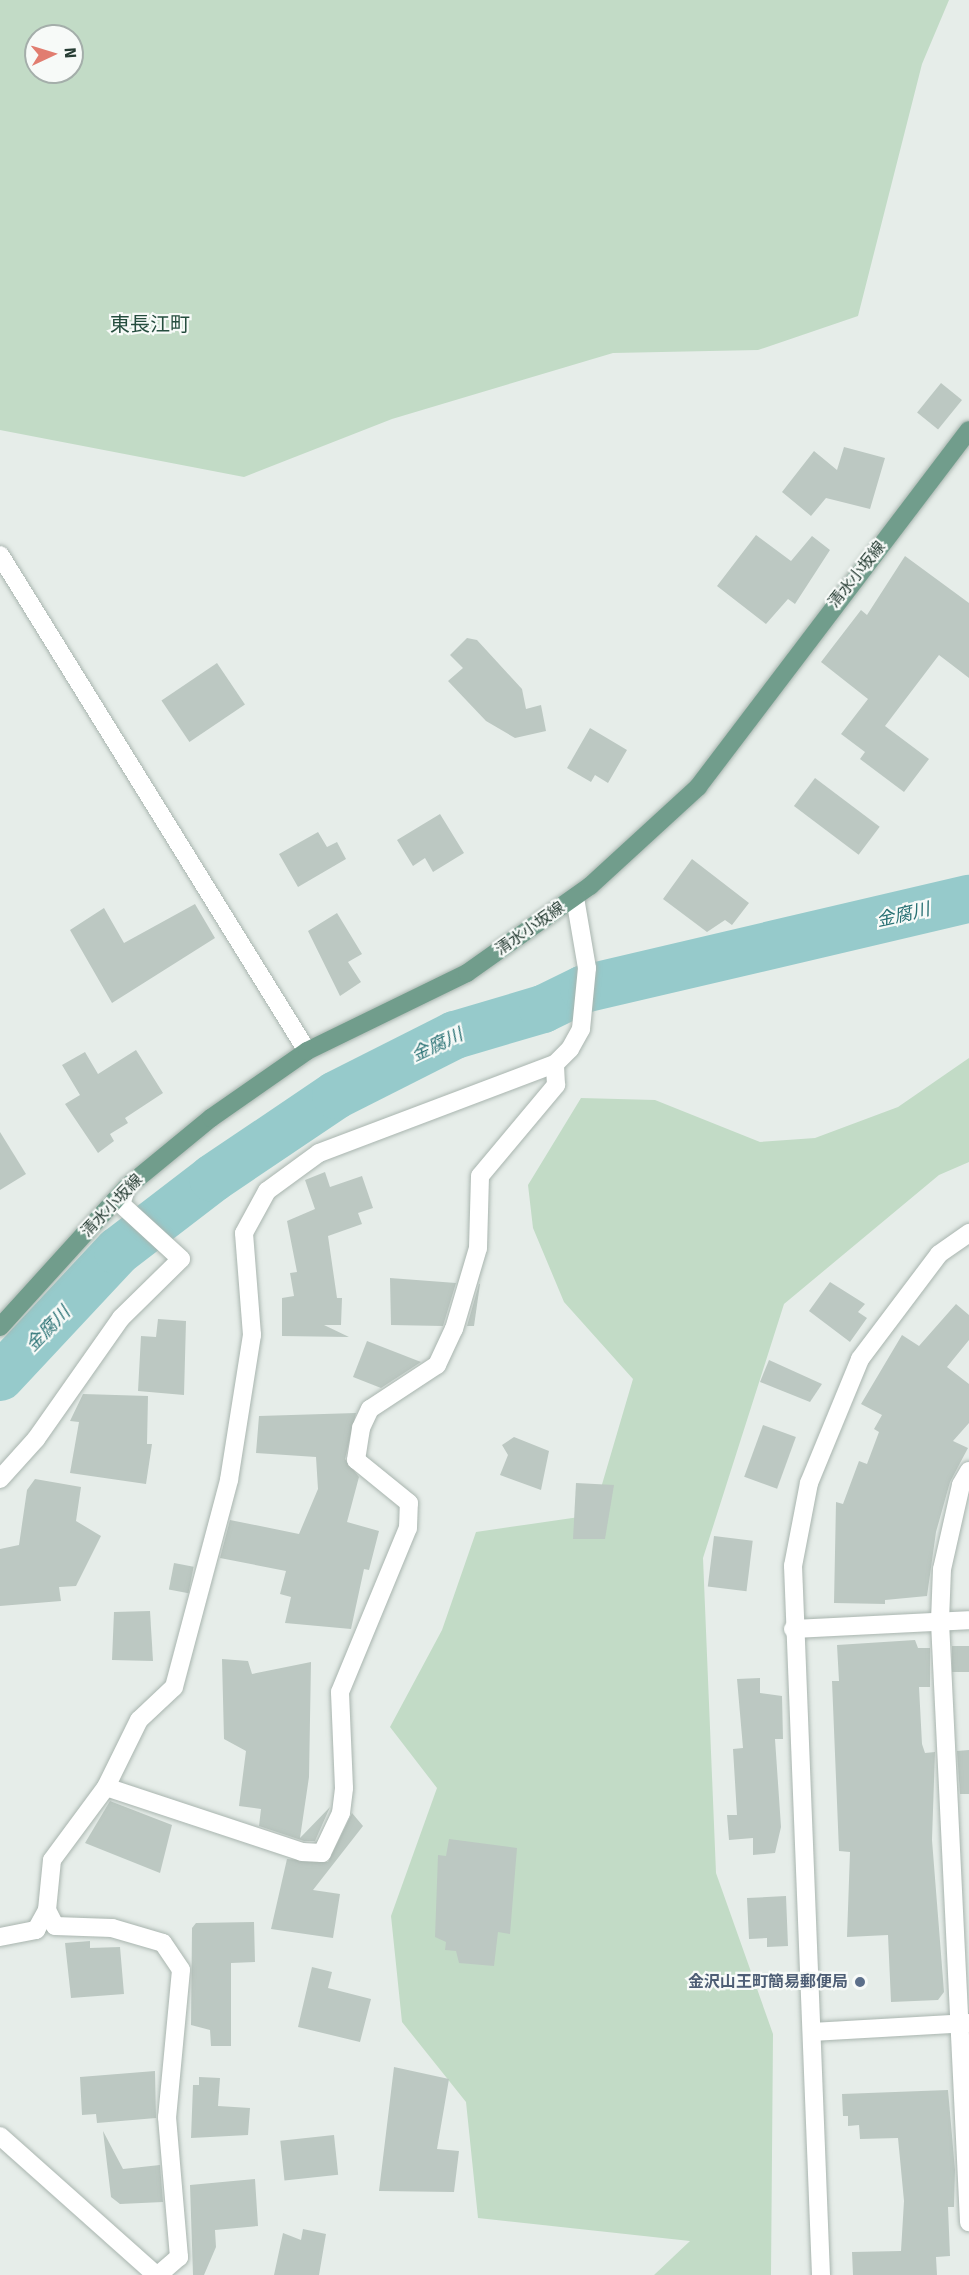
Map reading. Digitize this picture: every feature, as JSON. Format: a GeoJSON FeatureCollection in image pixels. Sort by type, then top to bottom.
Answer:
{"type":"FeatureCollection","features":[{"type":"Feature","properties":{"kind":"main road","name":"清水小坂線"},"geometry":{"type":"LineString","coordinates":[[0,1327],[124,1195],[307,1051],[467,973],[575,898],[698,787],[969,430]]}},
{"type":"Feature","properties":{"kind":"street"},"geometry":{"type":"LineString","coordinates":[[0,555],[307,1051]]}},
{"type":"Feature","properties":{"kind":"street"},"geometry":{"type":"LineString","coordinates":[[0,1937],[36,1930],[46,1910],[52,1860],[106,1787],[139,1720],[174,1687],[190,1639],[229,1480],[252,1335],[244,1233],[267,1191],[319,1153],[555,1064],[570,1049],[581,1029],[587,968],[575,898]]}},
{"type":"Feature","properties":{"kind":"street"},"geometry":{"type":"LineString","coordinates":[[106,1787],[302,1852],[322,1853],[341,1813],[344,1788],[340,1692],[408,1528],[409,1503],[356,1460],[361,1428],[370,1409],[437,1365],[454,1329],[478,1248],[480,1176],[556,1085],[555,1064]]}},
{"type":"Feature","properties":{"kind":"street"},"geometry":{"type":"LineString","coordinates":[[0,1479],[36,1439],[121,1318],[181,1259],[124,1195]]}},
{"type":"Feature","properties":{"kind":"street"},"geometry":{"type":"LineString","coordinates":[[821,2275],[793,1629],[793,1566],[809,1482],[834,1413],[860,1359],[939,1254],[969,1233]]}},
{"type":"Feature","properties":{"kind":"street"},"geometry":{"type":"LineString","coordinates":[[969,1471],[961,1485],[942,1569],[940,1622],[964,2024],[969,2222]]}},
{"type":"Feature","properties":{"kind":"street"},"geometry":{"type":"LineString","coordinates":[[793,1629],[969,1620]]}},
{"type":"Feature","properties":{"kind":"street"},"geometry":{"type":"LineString","coordinates":[[0,2136],[157,2275],[180,2257],[167,2117],[181,1970],[163,1943],[112,1928],[55,1926],[46,1910]]}},
{"type":"Feature","properties":{"kind":"street"},"geometry":{"type":"LineString","coordinates":[[812,2032],[964,2024]]}},
{"type":"Feature","properties":{"kind":"green space"},"geometry":{"type":"Polygon","coordinates":[[[0,0],[949,0],[922,64],[858,316],[758,350],[613,353],[392,419],[244,477],[0,430],[0,0]]]}},
{"type":"Feature","properties":{"kind":"green space"},"geometry":{"type":"Polygon","coordinates":[[[969,1058],[969,1162],[939,1175],[784,1304],[703,1558],[716,1873],[773,2034],[771,2275],[654,2275],[690,2241],[478,2218],[466,2102],[402,2022],[391,1916],[437,1788],[390,1727],[442,1630],[476,1532],[593,1515],[633,1379],[564,1302],[533,1228],[528,1185],[581,1098],[655,1100],[760,1142],[815,1138],[898,1107],[969,1058]]]}},
{"type":"Feature","properties":{"kind":"building"},"geometry":{"type":"Polygon","coordinates":[[[941,383],[962,400],[938,430],[917,413],[941,383]]]}},
{"type":"Feature","properties":{"kind":"building"},"geometry":{"type":"Polygon","coordinates":[[[844,447],[885,458],[870,509],[826,498],[811,516],[782,492],[814,451],[837,470],[844,447]]]}},
{"type":"Feature","properties":{"kind":"building"},"geometry":{"type":"Polygon","coordinates":[[[756,535],[791,561],[812,536],[830,550],[795,604],[788,599],[766,624],[717,586],[756,535]]]}},
{"type":"Feature","properties":{"kind":"building"},"geometry":{"type":"Polygon","coordinates":[[[905,556],[969,603],[969,678],[939,655],[885,726],[929,759],[904,792],[860,759],[865,752],[841,734],[868,699],[821,662],[861,610],[867,615],[905,556]]]}},
{"type":"Feature","properties":{"kind":"building"},"geometry":{"type":"Polygon","coordinates":[[[467,638],[477,640],[522,689],[526,709],[541,705],[546,731],[515,738],[486,721],[448,681],[463,668],[450,655],[467,638]]]}},
{"type":"Feature","properties":{"kind":"building"},"geometry":{"type":"Polygon","coordinates":[[[217,663],[245,704],[189,742],[161,700],[217,663]]]}},
{"type":"Feature","properties":{"kind":"building"},"geometry":{"type":"Polygon","coordinates":[[[590,728],[627,750],[608,783],[595,775],[591,782],[567,768],[590,728]]]}},
{"type":"Feature","properties":{"kind":"building"},"geometry":{"type":"Polygon","coordinates":[[[815,778],[880,827],[859,855],[794,806],[815,778]]]}},
{"type":"Feature","properties":{"kind":"building"},"geometry":{"type":"Polygon","coordinates":[[[440,814],[464,853],[433,872],[425,858],[413,866],[397,840],[440,814]]]}},
{"type":"Feature","properties":{"kind":"building"},"geometry":{"type":"Polygon","coordinates":[[[318,832],[327,847],[337,842],[346,859],[298,887],[279,854],[318,832]]]}},
{"type":"Feature","properties":{"kind":"building"},"geometry":{"type":"Polygon","coordinates":[[[692,859],[749,903],[732,925],[725,920],[707,932],[663,899],[692,859]]]}},
{"type":"Feature","properties":{"kind":"building"},"geometry":{"type":"Polygon","coordinates":[[[195,904],[215,938],[112,1003],[70,930],[104,908],[124,943],[195,904]]]}},
{"type":"Feature","properties":{"kind":"building"},"geometry":{"type":"Polygon","coordinates":[[[337,913],[362,954],[348,962],[361,982],[340,996],[308,931],[337,913]]]}},
{"type":"Feature","properties":{"kind":"building"},"geometry":{"type":"Polygon","coordinates":[[[136,1050],[163,1093],[125,1118],[128,1123],[110,1134],[114,1141],[98,1153],[65,1104],[80,1095],[62,1065],[85,1052],[98,1074],[136,1050]]]}},
{"type":"Feature","properties":{"kind":"building"},"geometry":{"type":"Polygon","coordinates":[[[0,1132],[26,1174],[0,1190],[0,1132]]]}},
{"type":"Feature","properties":{"kind":"building"},"geometry":{"type":"Polygon","coordinates":[[[325,1172],[330,1187],[362,1176],[373,1208],[358,1213],[362,1224],[328,1236],[337,1298],[342,1298],[341,1325],[324,1325],[349,1337],[282,1336],[282,1298],[294,1296],[290,1273],[297,1272],[287,1221],[315,1209],[305,1180],[325,1172]]]}},
{"type":"Feature","properties":{"kind":"building"},"geometry":{"type":"Polygon","coordinates":[[[390,1278],[456,1283],[443,1326],[391,1325],[390,1278]]]}},
{"type":"Feature","properties":{"kind":"building"},"geometry":{"type":"Polygon","coordinates":[[[830,1282],[865,1304],[858,1312],[867,1318],[850,1342],[809,1311],[830,1282]]]}},
{"type":"Feature","properties":{"kind":"building"},"geometry":{"type":"Polygon","coordinates":[[[479,1284],[474,1326],[467,1326],[479,1284]]]}},
{"type":"Feature","properties":{"kind":"building"},"geometry":{"type":"Polygon","coordinates":[[[956,1304],[969,1315],[969,1340],[947,1367],[969,1384],[969,1423],[953,1441],[968,1448],[950,1482],[936,1532],[927,1596],[885,1600],[885,1604],[834,1603],[836,1502],[843,1504],[859,1461],[867,1464],[879,1432],[874,1429],[882,1415],[861,1404],[902,1335],[919,1346],[956,1304]]]}},
{"type":"Feature","properties":{"kind":"building"},"geometry":{"type":"Polygon","coordinates":[[[158,1319],[186,1321],[184,1395],[138,1391],[141,1336],[156,1337],[158,1319]]]}},
{"type":"Feature","properties":{"kind":"building"},"geometry":{"type":"Polygon","coordinates":[[[367,1341],[421,1362],[381,1388],[353,1377],[367,1341]]]}},
{"type":"Feature","properties":{"kind":"building"},"geometry":{"type":"Polygon","coordinates":[[[769,1360],[822,1384],[810,1402],[760,1382],[769,1360]]]}},
{"type":"Feature","properties":{"kind":"building"},"geometry":{"type":"Polygon","coordinates":[[[83,1394],[148,1396],[147,1444],[152,1444],[146,1484],[70,1473],[79,1422],[70,1421],[83,1394]]]}},
{"type":"Feature","properties":{"kind":"building"},"geometry":{"type":"Polygon","coordinates":[[[356,1413],[345,1459],[359,1477],[347,1522],[379,1531],[369,1570],[364,1569],[351,1629],[285,1623],[291,1597],[280,1594],[286,1571],[220,1558],[230,1520],[299,1534],[318,1489],[316,1457],[256,1453],[259,1416],[356,1413]]]}},
{"type":"Feature","properties":{"kind":"building"},"geometry":{"type":"Polygon","coordinates":[[[763,1425],[796,1437],[777,1489],[744,1477],[763,1425]]]}},
{"type":"Feature","properties":{"kind":"building"},"geometry":{"type":"Polygon","coordinates":[[[514,1437],[549,1451],[541,1490],[500,1475],[508,1455],[502,1445],[514,1437]]]}},
{"type":"Feature","properties":{"kind":"building"},"geometry":{"type":"Polygon","coordinates":[[[35,1479],[81,1487],[76,1521],[101,1536],[76,1586],[59,1587],[61,1601],[0,1606],[0,1549],[19,1545],[27,1490],[35,1479]]]}},
{"type":"Feature","properties":{"kind":"building"},"geometry":{"type":"Polygon","coordinates":[[[576,1483],[614,1485],[605,1539],[573,1539],[576,1483]]]}},
{"type":"Feature","properties":{"kind":"building"},"geometry":{"type":"Polygon","coordinates":[[[714,1536],[753,1541],[746,1591],[708,1587],[714,1536]]]}},
{"type":"Feature","properties":{"kind":"building"},"geometry":{"type":"Polygon","coordinates":[[[174,1563],[194,1567],[188,1593],[169,1590],[174,1563]]]}},
{"type":"Feature","properties":{"kind":"building"},"geometry":{"type":"Polygon","coordinates":[[[150,1611],[153,1661],[112,1660],[114,1612],[150,1611]]]}},
{"type":"Feature","properties":{"kind":"building"},"geometry":{"type":"Polygon","coordinates":[[[915,1640],[918,1648],[930,1648],[930,1687],[919,1687],[922,1744],[925,1753],[935,1752],[932,1840],[944,1992],[938,2000],[891,2002],[888,1935],[847,1937],[850,1852],[839,1851],[832,1681],[839,1681],[837,1645],[915,1640]]]}},
{"type":"Feature","properties":{"kind":"building"},"geometry":{"type":"Polygon","coordinates":[[[952,1646],[969,1646],[969,1672],[952,1672],[952,1646]]]}},
{"type":"Feature","properties":{"kind":"building"},"geometry":{"type":"Polygon","coordinates":[[[222,1659],[248,1661],[252,1674],[311,1662],[309,1777],[300,1838],[330,1807],[315,1841],[304,1841],[259,1826],[261,1809],[239,1806],[246,1751],[224,1739],[222,1659]]]}},
{"type":"Feature","properties":{"kind":"building"},"geometry":{"type":"Polygon","coordinates":[[[760,1678],[760,1693],[782,1696],[783,1739],[775,1739],[781,1827],[775,1853],[753,1855],[753,1838],[729,1840],[727,1815],[737,1815],[733,1749],[743,1748],[737,1679],[760,1678]]]}},
{"type":"Feature","properties":{"kind":"building"},"geometry":{"type":"Polygon","coordinates":[[[969,1750],[969,1794],[960,1794],[957,1751],[969,1750]]]}},
{"type":"Feature","properties":{"kind":"building"},"geometry":{"type":"Polygon","coordinates":[[[110,1801],[172,1825],[160,1873],[85,1843],[110,1801]]]}},
{"type":"Feature","properties":{"kind":"building"},"geometry":{"type":"Polygon","coordinates":[[[352,1813],[363,1826],[313,1890],[340,1894],[333,1938],[271,1929],[287,1859],[328,1862],[352,1813]]]}},
{"type":"Feature","properties":{"kind":"building"},"geometry":{"type":"Polygon","coordinates":[[[449,1839],[517,1848],[510,1934],[498,1932],[494,1966],[459,1963],[456,1951],[445,1950],[446,1942],[435,1937],[438,1855],[446,1856],[449,1839]]]}},
{"type":"Feature","properties":{"kind":"building"},"geometry":{"type":"Polygon","coordinates":[[[786,1896],[788,1946],[767,1947],[767,1938],[749,1939],[747,1898],[786,1896]]]}},
{"type":"Feature","properties":{"kind":"building"},"geometry":{"type":"Polygon","coordinates":[[[254,1922],[255,1962],[231,1963],[231,2046],[211,2046],[210,2030],[191,2025],[192,1928],[196,1923],[254,1922]]]}},
{"type":"Feature","properties":{"kind":"building"},"geometry":{"type":"Polygon","coordinates":[[[90,1941],[90,1948],[120,1947],[124,1994],[71,1998],[65,1943],[90,1941]]]}},
{"type":"Feature","properties":{"kind":"building"},"geometry":{"type":"Polygon","coordinates":[[[312,1967],[332,1972],[328,1988],[371,1999],[360,2042],[298,2027],[312,1967]]]}},
{"type":"Feature","properties":{"kind":"building"},"geometry":{"type":"Polygon","coordinates":[[[394,2067],[449,2079],[437,2149],[459,2151],[454,2192],[379,2191],[394,2067]]]}},
{"type":"Feature","properties":{"kind":"building"},"geometry":{"type":"Polygon","coordinates":[[[155,2071],[156,2118],[97,2123],[96,2114],[82,2115],[80,2077],[155,2071]]]}},
{"type":"Feature","properties":{"kind":"building"},"geometry":{"type":"Polygon","coordinates":[[[199,2077],[220,2078],[218,2106],[250,2108],[248,2135],[191,2138],[193,2085],[199,2085],[199,2077]]]}},
{"type":"Feature","properties":{"kind":"building"},"geometry":{"type":"Polygon","coordinates":[[[948,2090],[955,2170],[954,2207],[948,2207],[950,2256],[936,2257],[937,2275],[853,2275],[852,2252],[901,2251],[904,2201],[898,2138],[860,2139],[859,2125],[848,2126],[848,2116],[843,2116],[842,2094],[948,2090]]]}},
{"type":"Feature","properties":{"kind":"building"},"geometry":{"type":"Polygon","coordinates":[[[103,2131],[123,2169],[160,2165],[163,2202],[120,2204],[111,2197],[103,2131]]]}},
{"type":"Feature","properties":{"kind":"building"},"geometry":{"type":"Polygon","coordinates":[[[334,2135],[338,2175],[284,2180],[280,2141],[334,2135]]]}},
{"type":"Feature","properties":{"kind":"building"},"geometry":{"type":"Polygon","coordinates":[[[255,2179],[258,2226],[215,2230],[216,2247],[204,2275],[193,2275],[190,2185],[255,2179]]]}},
{"type":"Feature","properties":{"kind":"building"},"geometry":{"type":"Polygon","coordinates":[[[303,2229],[326,2234],[319,2275],[274,2275],[283,2233],[301,2240],[303,2229]]]}},
{"type":"Feature","properties":{"kind":"waterway","name":"金腐川"},"geometry":{"type":"LineString","coordinates":[[0,1377],[118,1251],[213,1178],[336,1095],[455,1035],[543,1009],[584,989],[969,899]]}},
{"type":"Feature","properties":{"kind":"place","name":"金沢山王町簡易郵便局"},"geometry":{"type":"Point","coordinates":[860,1982]}},
{"type":"Feature","properties":{"kind":"district","name":"東長江町"},"geometry":{"type":"Point","coordinates":[150,324]}}]}
